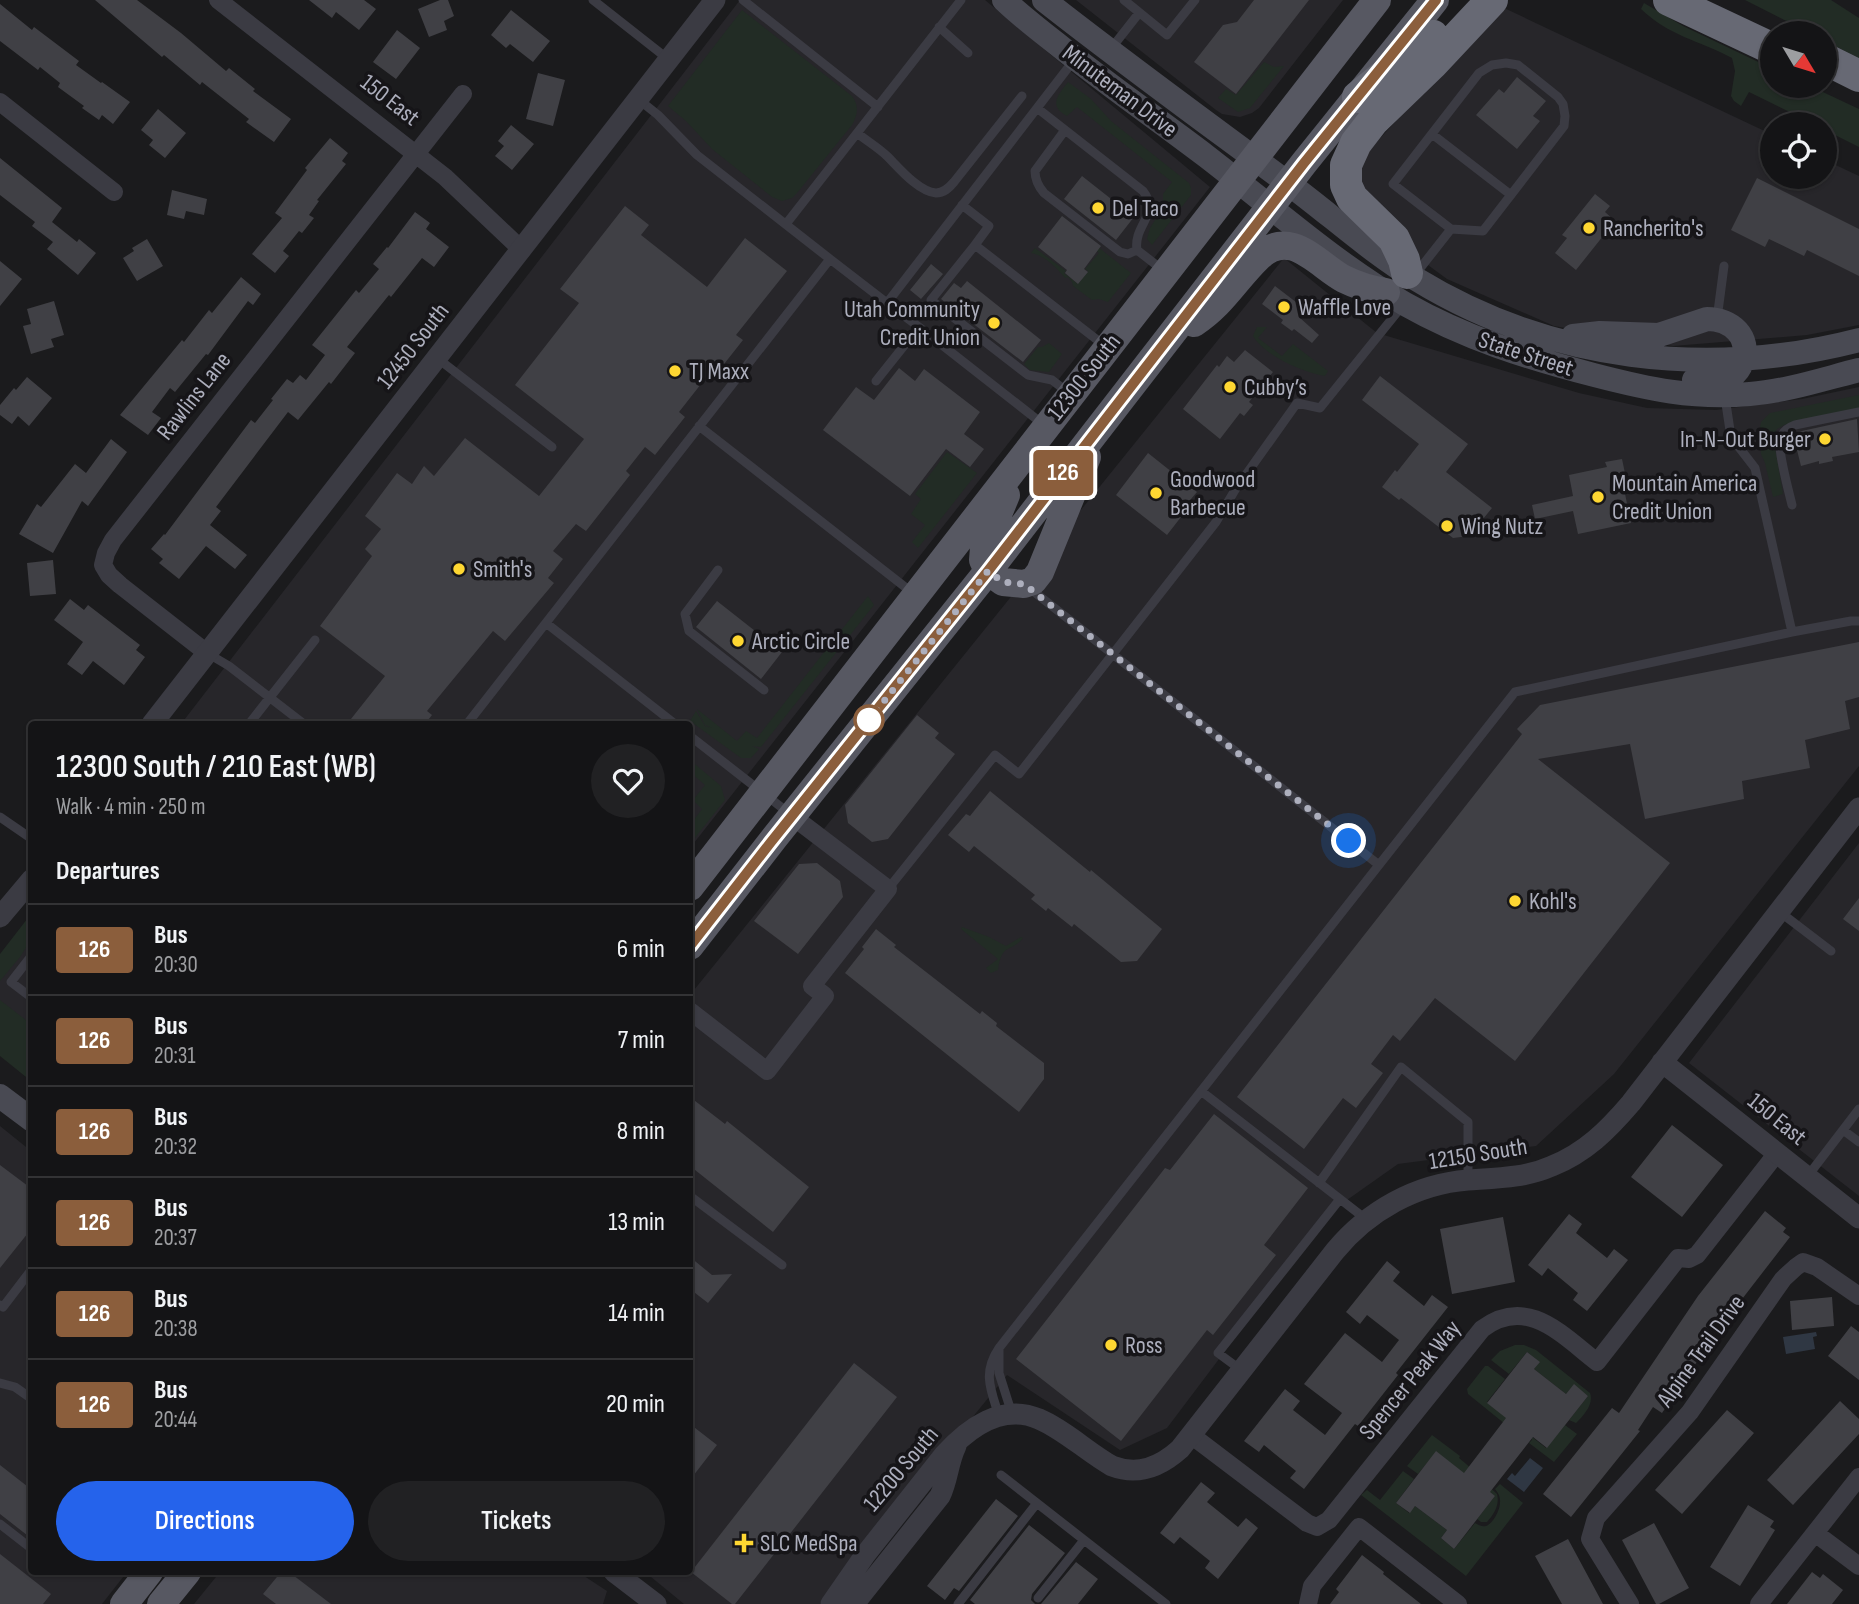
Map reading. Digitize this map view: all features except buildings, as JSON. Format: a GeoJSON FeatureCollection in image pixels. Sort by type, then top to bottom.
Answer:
{"type":"FeatureCollection","features":[{"type":"Feature","properties":{"kind":"highway"},"geometry":{"type":"LineString","coordinates":[[1358,97],[1413,54],[1472,0]]}},
{"type":"Feature","properties":{"kind":"highway"},"geometry":{"type":"LineString","coordinates":[[1402,287],[1404,260],[1394,239],[1352,198],[1346,185],[1346,165],[1356,143],[1373,121],[1454,42],[1492,0]]}},
{"type":"Feature","properties":{"kind":"highway"},"geometry":{"type":"LineString","coordinates":[[1669,0],[1760,43]]}},
{"type":"Feature","properties":{"kind":"highway"},"geometry":{"type":"LineString","coordinates":[[1711,0],[1760,25]]}},
{"type":"Feature","properties":{"kind":"highway"},"geometry":{"type":"LineString","coordinates":[[1838,66],[1859,76]]}},
{"type":"Feature","properties":{"kind":"highway"},"geometry":{"type":"LineString","coordinates":[[1838,78],[1859,87]]}},
{"type":"Feature","properties":{"kind":"main road","name":"Minuteman Drive"},"geometry":{"type":"LineString","coordinates":[[1004,0],[1074,58],[1245,169]]}},
{"type":"Feature","properties":{"kind":"main road","name":"Minuteman Drive"},"geometry":{"type":"LineString","coordinates":[[1044,0],[1109,51],[1245,169]]}},
{"type":"Feature","properties":{"kind":"main road","name":"12300 South"},"geometry":{"type":"LineString","coordinates":[[693,883],[1377,0]]}},
{"type":"Feature","properties":{"kind":"main road","name":"12300 South"},"geometry":{"type":"LineString","coordinates":[[693,942],[988,571],[1288,183],[1436,0]]}},
{"type":"Feature","properties":{"kind":"main road","name":"State Street"},"geometry":{"type":"LineString","coordinates":[[1245,169],[1288,183],[1402,287],[1457,331],[1530,358],[1677,394],[1725,396],[1781,390],[1859,370]]}},
{"type":"Feature","properties":{"kind":"main road","name":"State Street"},"geometry":{"type":"LineString","coordinates":[[1245,169],[1271,206],[1353,270],[1571,345],[1632,356],[1696,361],[1744,359],[1824,349],[1859,340]]}},
{"type":"Feature","properties":{"kind":"main road"},"geometry":{"type":"LineString","coordinates":[[1172,332],[1189,327],[1202,318],[1228,294],[1260,255],[1275,247],[1301,249],[1345,279],[1364,288],[1402,287]]}},
{"type":"Feature","properties":{"kind":"main road"},"geometry":{"type":"LineString","coordinates":[[1556,340],[1600,333],[1660,335],[1707,319],[1729,324],[1740,334],[1745,348],[1744,359],[1737,373],[1725,379],[1669,380],[1602,370],[1572,369]]}},
{"type":"Feature","properties":{"kind":"main road"},"geometry":{"type":"LineString","coordinates":[[1021,460],[984,548],[983,560],[988,571],[1003,582],[1024,584],[1033,581],[1040,572],[1100,425]]}},
{"type":"Feature","properties":{"kind":"main road"},"geometry":{"type":"LineString","coordinates":[[1,1099],[28,1117]]}},
{"type":"Feature","properties":{"kind":"main road"},"geometry":{"type":"LineString","coordinates":[[124,1604],[147,1575]]}},
{"type":"Feature","properties":{"kind":"main road"},"geometry":{"type":"LineString","coordinates":[[161,1604],[185,1575]]}},
{"type":"Feature","properties":{"kind":"street","name":"150 East"},"geometry":{"type":"LineString","coordinates":[[218,0],[416,154],[473,202],[522,250]]}},
{"type":"Feature","properties":{"kind":"street","name":"12450 South"},"geometry":{"type":"LineString","coordinates":[[154,721],[715,0]]}},
{"type":"Feature","properties":{"kind":"street","name":"Rawlins Lane"},"geometry":{"type":"LineString","coordinates":[[207,653],[109,575],[103,565],[106,553],[113,540],[463,94]]}},
{"type":"Feature","properties":{"kind":"street"},"geometry":{"type":"LineString","coordinates":[[0,102],[114,192]]}},
{"type":"Feature","properties":{"kind":"street","name":"12150 South"},"geometry":{"type":"LineString","coordinates":[[1006,1415],[1019,1414],[1040,1419],[1112,1466],[1128,1471],[1143,1470],[1164,1462],[1191,1435],[1342,1242],[1367,1220],[1389,1205],[1424,1189],[1468,1180],[1521,1176],[1552,1167],[1593,1143],[1616,1120],[1859,808]]}},
{"type":"Feature","properties":{"kind":"street"},"geometry":{"type":"LineString","coordinates":[[693,1013],[767,1071],[825,996],[812,986],[888,889],[792,816]]}},
{"type":"Feature","properties":{"kind":"street"},"geometry":{"type":"LineString","coordinates":[[0,917],[28,884]]}},
{"type":"Feature","properties":{"kind":"street","name":"150 East"},"geometry":{"type":"LineString","coordinates":[[1662,1062],[1859,1218]]}},
{"type":"Feature","properties":{"kind":"street","name":"Spencer Peak Way"},"geometry":{"type":"LineString","coordinates":[[1191,1435],[1307,1524],[1317,1527],[1329,1520],[1482,1329],[1493,1320],[1505,1316],[1532,1317],[1597,1362],[1678,1258],[1689,1259],[1697,1255],[1777,1153]]}},
{"type":"Feature","properties":{"kind":"street","name":"Alpine Trail Drive"},"geometry":{"type":"LineString","coordinates":[[1630,1604],[1590,1539],[1596,1518],[1690,1412],[1783,1279],[1796,1266],[1803,1262],[1817,1267],[1859,1296]]}},
{"type":"Feature","properties":{"kind":"street","name":"12200 South"},"geometry":{"type":"LineString","coordinates":[[831,1604],[865,1555],[944,1455],[974,1428],[1006,1415]]}},
{"type":"Feature","properties":{"kind":"street","name":"12200 South"},"geometry":{"type":"LineString","coordinates":[[854,1604],[940,1496],[948,1476],[952,1454],[963,1436]]}},
{"type":"Feature","properties":{"kind":"street"},"geometry":{"type":"LineString","coordinates":[[1759,1604],[1859,1477]]}},
{"type":"Feature","properties":{"kind":"street"},"geometry":{"type":"LineString","coordinates":[[1308,1604],[1312,1586],[1359,1527],[1458,1604]]}},
{"type":"Feature","properties":{"kind":"street"},"geometry":{"type":"LineString","coordinates":[[1815,1533],[1859,1566]]}},
{"type":"Feature","properties":{"kind":"street"},"geometry":{"type":"LineString","coordinates":[[618,1575],[656,1604]]}},
{"type":"Feature","properties":{"kind":"lane"},"geometry":{"type":"LineString","coordinates":[[593,0],[669,60]]}},
{"type":"Feature","properties":{"kind":"lane"},"geometry":{"type":"LineString","coordinates":[[743,0],[878,107]]}},
{"type":"Feature","properties":{"kind":"lane"},"geometry":{"type":"LineString","coordinates":[[786,224],[961,0]]}},
{"type":"Feature","properties":{"kind":"lane"},"geometry":{"type":"LineString","coordinates":[[1124,0],[1167,36],[1195,0]]}},
{"type":"Feature","properties":{"kind":"lane"},"geometry":{"type":"LineString","coordinates":[[1109,51],[1139,13]]}},
{"type":"Feature","properties":{"kind":"lane"},"geometry":{"type":"LineString","coordinates":[[939,27],[968,53]]}},
{"type":"Feature","properties":{"kind":"lane"},"geometry":{"type":"LineString","coordinates":[[887,303],[1074,58]]}},
{"type":"Feature","properties":{"kind":"lane"},"geometry":{"type":"LineString","coordinates":[[1506,63],[1518,65],[1558,97],[1563,104],[1565,116],[1564,126],[1511,195],[1483,231],[1451,229],[1393,184],[1479,73],[1492,65],[1506,63]]}},
{"type":"Feature","properties":{"kind":"lane"},"geometry":{"type":"LineString","coordinates":[[857,133],[925,189],[942,192],[954,182],[1022,96]]}},
{"type":"Feature","properties":{"kind":"lane"},"geometry":{"type":"LineString","coordinates":[[638,99],[697,155],[1045,426]]}},
{"type":"Feature","properties":{"kind":"lane"},"geometry":{"type":"LineString","coordinates":[[1037,108],[1148,197],[1149,213],[1136,238],[1137,250],[1165,272]]}},
{"type":"Feature","properties":{"kind":"lane"},"geometry":{"type":"LineString","coordinates":[[1065,130],[1035,171],[1039,187],[1044,194],[1114,249],[1124,254],[1137,250]]}},
{"type":"Feature","properties":{"kind":"lane"},"geometry":{"type":"LineString","coordinates":[[1432,134],[1511,195]]}},
{"type":"Feature","properties":{"kind":"lane"},"geometry":{"type":"LineString","coordinates":[[962,205],[989,226],[932,300],[1028,375],[1052,380],[1070,394]]}},
{"type":"Feature","properties":{"kind":"lane"},"geometry":{"type":"LineString","coordinates":[[888,889],[995,755],[1019,774],[1216,522],[1235,490],[1297,403],[1320,408],[1402,287],[1451,229]]}},
{"type":"Feature","properties":{"kind":"lane"},"geometry":{"type":"LineString","coordinates":[[975,245],[1107,348]]}},
{"type":"Feature","properties":{"kind":"lane"},"geometry":{"type":"LineString","coordinates":[[469,721],[830,259]]}},
{"type":"Feature","properties":{"kind":"lane"},"geometry":{"type":"LineString","coordinates":[[1717,320],[1724,266]]}},
{"type":"Feature","properties":{"kind":"lane"},"geometry":{"type":"LineString","coordinates":[[876,381],[919,327]]}},
{"type":"Feature","properties":{"kind":"lane"},"geometry":{"type":"LineString","coordinates":[[437,358],[552,447]]}},
{"type":"Feature","properties":{"kind":"lane"},"geometry":{"type":"LineString","coordinates":[[1725,396],[1731,437],[1755,468],[1792,632]]}},
{"type":"Feature","properties":{"kind":"lane"},"geometry":{"type":"LineString","coordinates":[[1792,505],[1780,446],[1783,433],[1795,425],[1859,412]]}},
{"type":"Feature","properties":{"kind":"lane"},"geometry":{"type":"LineString","coordinates":[[699,426],[916,595]]}},
{"type":"Feature","properties":{"kind":"lane"},"geometry":{"type":"LineString","coordinates":[[718,570],[685,614],[689,631],[764,690]]}},
{"type":"Feature","properties":{"kind":"lane"},"geometry":{"type":"LineString","coordinates":[[1024,584],[1379,865]]}},
{"type":"Feature","properties":{"kind":"lane"},"geometry":{"type":"LineString","coordinates":[[1006,1415],[999,1373],[999,1348],[1515,692],[1792,632],[1859,621]]}},
{"type":"Feature","properties":{"kind":"lane"},"geometry":{"type":"LineString","coordinates":[[546,623],[671,721]]}},
{"type":"Feature","properties":{"kind":"lane"},"geometry":{"type":"LineString","coordinates":[[251,721],[315,640]]}},
{"type":"Feature","properties":{"kind":"lane"},"geometry":{"type":"LineString","coordinates":[[207,653],[229,666],[300,721]]}},
{"type":"Feature","properties":{"kind":"lane"},"geometry":{"type":"LineString","coordinates":[[693,738],[792,816]]}},
{"type":"Feature","properties":{"kind":"lane"},"geometry":{"type":"LineString","coordinates":[[0,817],[28,836]]}},
{"type":"Feature","properties":{"kind":"lane"},"geometry":{"type":"LineString","coordinates":[[1779,910],[1832,951]]}},
{"type":"Feature","properties":{"kind":"lane"},"geometry":{"type":"LineString","coordinates":[[28,960],[11,982],[28,995]]}},
{"type":"Feature","properties":{"kind":"lane"},"geometry":{"type":"LineString","coordinates":[[1319,1183],[1401,1067],[1468,1122],[1468,1180]]}},
{"type":"Feature","properties":{"kind":"lane"},"geometry":{"type":"LineString","coordinates":[[1202,1091],[1367,1220]]}},
{"type":"Feature","properties":{"kind":"lane"},"geometry":{"type":"LineString","coordinates":[[1807,1177],[1859,1109]]}},
{"type":"Feature","properties":{"kind":"lane"},"geometry":{"type":"LineString","coordinates":[[1843,1130],[1859,1142]]}},
{"type":"Feature","properties":{"kind":"lane"},"geometry":{"type":"LineString","coordinates":[[693,1198],[782,1265]]}},
{"type":"Feature","properties":{"kind":"lane"},"geometry":{"type":"LineString","coordinates":[[1241,1370],[1218,1353],[1340,1199]]}},
{"type":"Feature","properties":{"kind":"lane"},"geometry":{"type":"LineString","coordinates":[[0,1305],[3,1307],[28,1274]]}},
{"type":"Feature","properties":{"kind":"lane"},"geometry":{"type":"LineString","coordinates":[[0,1384],[15,1387],[28,1396]]}},
{"type":"Feature","properties":{"kind":"lane"},"geometry":{"type":"LineString","coordinates":[[1001,1475],[1166,1604]]}},
{"type":"Feature","properties":{"kind":"lane"},"geometry":{"type":"LineString","coordinates":[[958,1604],[1037,1503]]}},
{"type":"Feature","properties":{"kind":"lane"},"geometry":{"type":"LineString","coordinates":[[0,1524],[28,1546]]}},
{"type":"Feature","properties":{"kind":"lane"},"geometry":{"type":"LineString","coordinates":[[1038,1598],[1084,1540]]}},
{"type":"Feature","properties":{"kind":"shaded area"},"geometry":{"type":"Polygon","coordinates":[[[740,0],[985,0],[1210,187],[693,844],[693,721],[183,721],[740,0]]]}},
{"type":"Feature","properties":{"kind":"shaded area"},"geometry":{"type":"Polygon","coordinates":[[[1076,0],[1343,0],[1259,108],[1240,117],[1222,114],[1216,110],[1076,0]]]}},
{"type":"Feature","properties":{"kind":"shaded area"},"geometry":{"type":"Polygon","coordinates":[[[1745,0],[1831,0],[1859,18],[1859,58],[1838,48],[1838,21],[1786,21],[1745,0]]]}},
{"type":"Feature","properties":{"kind":"shaded area"},"geometry":{"type":"Polygon","coordinates":[[[1644,3],[1683,26],[1760,63],[1760,97],[1749,92],[1741,106],[1734,101],[1731,96],[1735,71],[1732,58],[1662,26],[1641,9],[1644,3]]]}},
{"type":"Feature","properties":{"kind":"shaded area"},"geometry":{"type":"Polygon","coordinates":[[[1502,7],[1760,129],[1760,189],[1837,189],[1837,166],[1859,176],[1859,325],[1807,335],[1673,346],[1554,326],[1447,279],[1353,210],[1345,176],[1502,7]]]}},
{"type":"Feature","properties":{"kind":"shaded area"},"geometry":{"type":"Polygon","coordinates":[[[742,10],[852,96],[857,106],[852,125],[797,193],[782,201],[772,197],[712,149],[668,106],[742,10]]]}},
{"type":"Feature","properties":{"kind":"shaded area"},"geometry":{"type":"Polygon","coordinates":[[[1264,62],[1274,67],[1284,66],[1250,108],[1238,112],[1218,98],[1226,89],[1236,95],[1264,62]]]}},
{"type":"Feature","properties":{"kind":"shaded area"},"geometry":{"type":"Polygon","coordinates":[[[1068,82],[1091,99],[1111,121],[1189,183],[1191,195],[1152,245],[1147,239],[1150,228],[1163,207],[1163,194],[1172,182],[1077,107],[1067,116],[1061,112],[1056,104],[1068,82]]]}},
{"type":"Feature","properties":{"kind":"shaded area"},"geometry":{"type":"Polygon","coordinates":[[[1761,98],[1836,98],[1859,109],[1859,147],[1837,136],[1837,112],[1790,112],[1761,98]]]}},
{"type":"Feature","properties":{"kind":"shaded area"},"geometry":{"type":"Polygon","coordinates":[[[1059,219],[1131,273],[1108,302],[1092,300],[1073,286],[1068,277],[1065,278],[1050,262],[1031,253],[1035,248],[1066,271],[1064,273],[1078,284],[1088,271],[1085,269],[1099,253],[1059,219]]]}},
{"type":"Feature","properties":{"kind":"shaded area"},"geometry":{"type":"Polygon","coordinates":[[[1284,258],[1377,333],[1579,393],[1647,408],[1716,410],[1802,399],[1859,387],[1859,766],[1614,1074],[1536,1146],[1398,1164],[1330,1212],[1167,1428],[1120,1450],[1007,1375],[820,1604],[684,1604],[649,1575],[693,1575],[693,991],[1284,258]]]}},
{"type":"Feature","properties":{"kind":"shaded area"},"geometry":{"type":"Polygon","coordinates":[[[1257,327],[1267,327],[1258,338],[1282,356],[1293,344],[1328,371],[1325,376],[1296,367],[1266,350],[1253,336],[1257,327]]]}},
{"type":"Feature","properties":{"kind":"shaded area"},"geometry":{"type":"Polygon","coordinates":[[[1049,343],[1062,354],[1049,372],[1030,370],[1024,364],[1038,347],[1049,343]]]}},
{"type":"Feature","properties":{"kind":"shaded area"},"geometry":{"type":"Polygon","coordinates":[[[1859,395],[1859,410],[1784,425],[1777,429],[1773,436],[1783,494],[1773,497],[1761,454],[1761,422],[1770,413],[1859,395]]]}},
{"type":"Feature","properties":{"kind":"shaded area"},"geometry":{"type":"Polygon","coordinates":[[[947,452],[977,473],[918,548],[912,542],[925,525],[911,514],[921,499],[915,494],[947,452]]]}},
{"type":"Feature","properties":{"kind":"shaded area"},"geometry":{"type":"Polygon","coordinates":[[[868,596],[874,605],[761,747],[752,746],[759,749],[751,758],[741,758],[690,721],[696,711],[705,726],[712,728],[705,725],[697,709],[737,741],[746,731],[757,738],[868,596]]]}},
{"type":"Feature","properties":{"kind":"shaded area"},"geometry":{"type":"Polygon","coordinates":[[[693,763],[721,786],[725,800],[693,840],[693,821],[702,809],[693,800],[705,785],[693,775],[693,763]]]}},
{"type":"Feature","properties":{"kind":"shaded area"},"geometry":{"type":"Polygon","coordinates":[[[1859,843],[1859,1196],[1689,1063],[1859,843]]]}},
{"type":"Feature","properties":{"kind":"shaded area"},"geometry":{"type":"Polygon","coordinates":[[[28,918],[28,945],[0,981],[0,954],[28,918]]]}},
{"type":"Feature","properties":{"kind":"shaded area"},"geometry":{"type":"Polygon","coordinates":[[[28,922],[28,1075],[0,1052],[0,959],[28,922]]]}},
{"type":"Feature","properties":{"kind":"shaded area"},"geometry":{"type":"Polygon","coordinates":[[[962,927],[1006,946],[1023,938],[1004,952],[998,970],[991,973],[986,968],[998,959],[961,929],[962,927]]]}},
{"type":"Feature","properties":{"kind":"shaded area"},"geometry":{"type":"Polygon","coordinates":[[[0,1000],[28,1022],[28,1079],[0,1056],[0,1000]]]}},
{"type":"Feature","properties":{"kind":"shaded area"},"geometry":{"type":"Polygon","coordinates":[[[0,1126],[28,1149],[28,1575],[125,1575],[102,1604],[0,1604],[0,1126]]]}},
{"type":"Feature","properties":{"kind":"shaded area"},"geometry":{"type":"Polygon","coordinates":[[[1515,1345],[1536,1350],[1590,1393],[1589,1405],[1576,1423],[1569,1420],[1588,1396],[1574,1385],[1566,1394],[1534,1369],[1539,1362],[1527,1352],[1509,1374],[1491,1360],[1500,1351],[1515,1345]]]}},
{"type":"Feature","properties":{"kind":"shaded area"},"geometry":{"type":"Polygon","coordinates":[[[1485,1366],[1505,1379],[1487,1402],[1546,1448],[1565,1425],[1577,1434],[1554,1462],[1529,1443],[1531,1437],[1505,1424],[1468,1394],[1467,1389],[1485,1366]]]}},
{"type":"Feature","properties":{"kind":"shaded area"},"geometry":{"type":"Polygon","coordinates":[[[1432,1435],[1460,1456],[1459,1458],[1497,1494],[1496,1509],[1487,1522],[1477,1519],[1495,1496],[1475,1494],[1436,1452],[1418,1474],[1407,1466],[1432,1435]]]}},
{"type":"Feature","properties":{"kind":"shaded area"},"geometry":{"type":"Polygon","coordinates":[[[1403,1471],[1414,1479],[1396,1503],[1409,1513],[1415,1506],[1447,1530],[1441,1538],[1454,1549],[1475,1523],[1486,1526],[1494,1519],[1500,1503],[1495,1489],[1500,1484],[1523,1503],[1466,1576],[1361,1495],[1367,1490],[1380,1500],[1403,1471]]]}},
{"type":"Feature","properties":{"kind":"shaded area"},"geometry":{"type":"Polygon","coordinates":[[[218,1575],[583,1575],[607,1591],[603,1604],[194,1604],[218,1575]]]}},
{"type":"Feature","properties":{"kind":"water"},"geometry":{"type":"Polygon","coordinates":[[[1816,1332],[1817,1336],[1813,1337],[1815,1349],[1786,1354],[1783,1337],[1816,1332]]]}},
{"type":"Feature","properties":{"kind":"water"},"geometry":{"type":"Polygon","coordinates":[[[1530,1458],[1543,1468],[1524,1492],[1507,1479],[1512,1473],[1515,1476],[1530,1458]]]}},
{"type":"Feature","properties":{"kind":"bus line","name":"126"},"geometry":{"type":"LineString","coordinates":[[693,942],[988,571],[1304,163],[1436,0]]}},
{"type":"Feature","properties":{"kind":"place","name":"Del Taco"},"geometry":{"type":"Point","coordinates":[1098,208]}},
{"type":"Feature","properties":{"kind":"place","name":"Rancherito's"},"geometry":{"type":"Point","coordinates":[1589,228]}},
{"type":"Feature","properties":{"kind":"place","name":"Waffle Love"},"geometry":{"type":"Point","coordinates":[1284,307]}},
{"type":"Feature","properties":{"kind":"place","name":"Utah Community Credit Union"},"geometry":{"type":"Point","coordinates":[994,323]}},
{"type":"Feature","properties":{"kind":"place","name":"TJ Maxx"},"geometry":{"type":"Point","coordinates":[675,371]}},
{"type":"Feature","properties":{"kind":"place","name":"Cubby’s"},"geometry":{"type":"Point","coordinates":[1230,387]}},
{"type":"Feature","properties":{"kind":"place","name":"In-N-Out Burger"},"geometry":{"type":"Point","coordinates":[1825,439]}},
{"type":"Feature","properties":{"kind":"place","name":"Goodwood Barbecue"},"geometry":{"type":"Point","coordinates":[1156,493]}},
{"type":"Feature","properties":{"kind":"place","name":"Mountain America Credit Union"},"geometry":{"type":"Point","coordinates":[1598,497]}},
{"type":"Feature","properties":{"kind":"place","name":"Wing Nutz"},"geometry":{"type":"Point","coordinates":[1447,526]}},
{"type":"Feature","properties":{"kind":"place","name":"Smith's"},"geometry":{"type":"Point","coordinates":[459,569]}},
{"type":"Feature","properties":{"kind":"place","name":"Arctic Circle"},"geometry":{"type":"Point","coordinates":[738,641]}},
{"type":"Feature","properties":{"kind":"place","name":"Kohl's"},"geometry":{"type":"Point","coordinates":[1515,901]}},
{"type":"Feature","properties":{"kind":"place","name":"Ross"},"geometry":{"type":"Point","coordinates":[1111,1345]}},
{"type":"Feature","properties":{"kind":"place","name":"SLC MedSpa"},"geometry":{"type":"Point","coordinates":[744,1543]}},
{"type":"Feature","properties":{"kind":"route"},"geometry":{"type":"LineString","coordinates":[[869,720],[988,571],[1003,582],[1024,584],[1349,841]]}}]}
